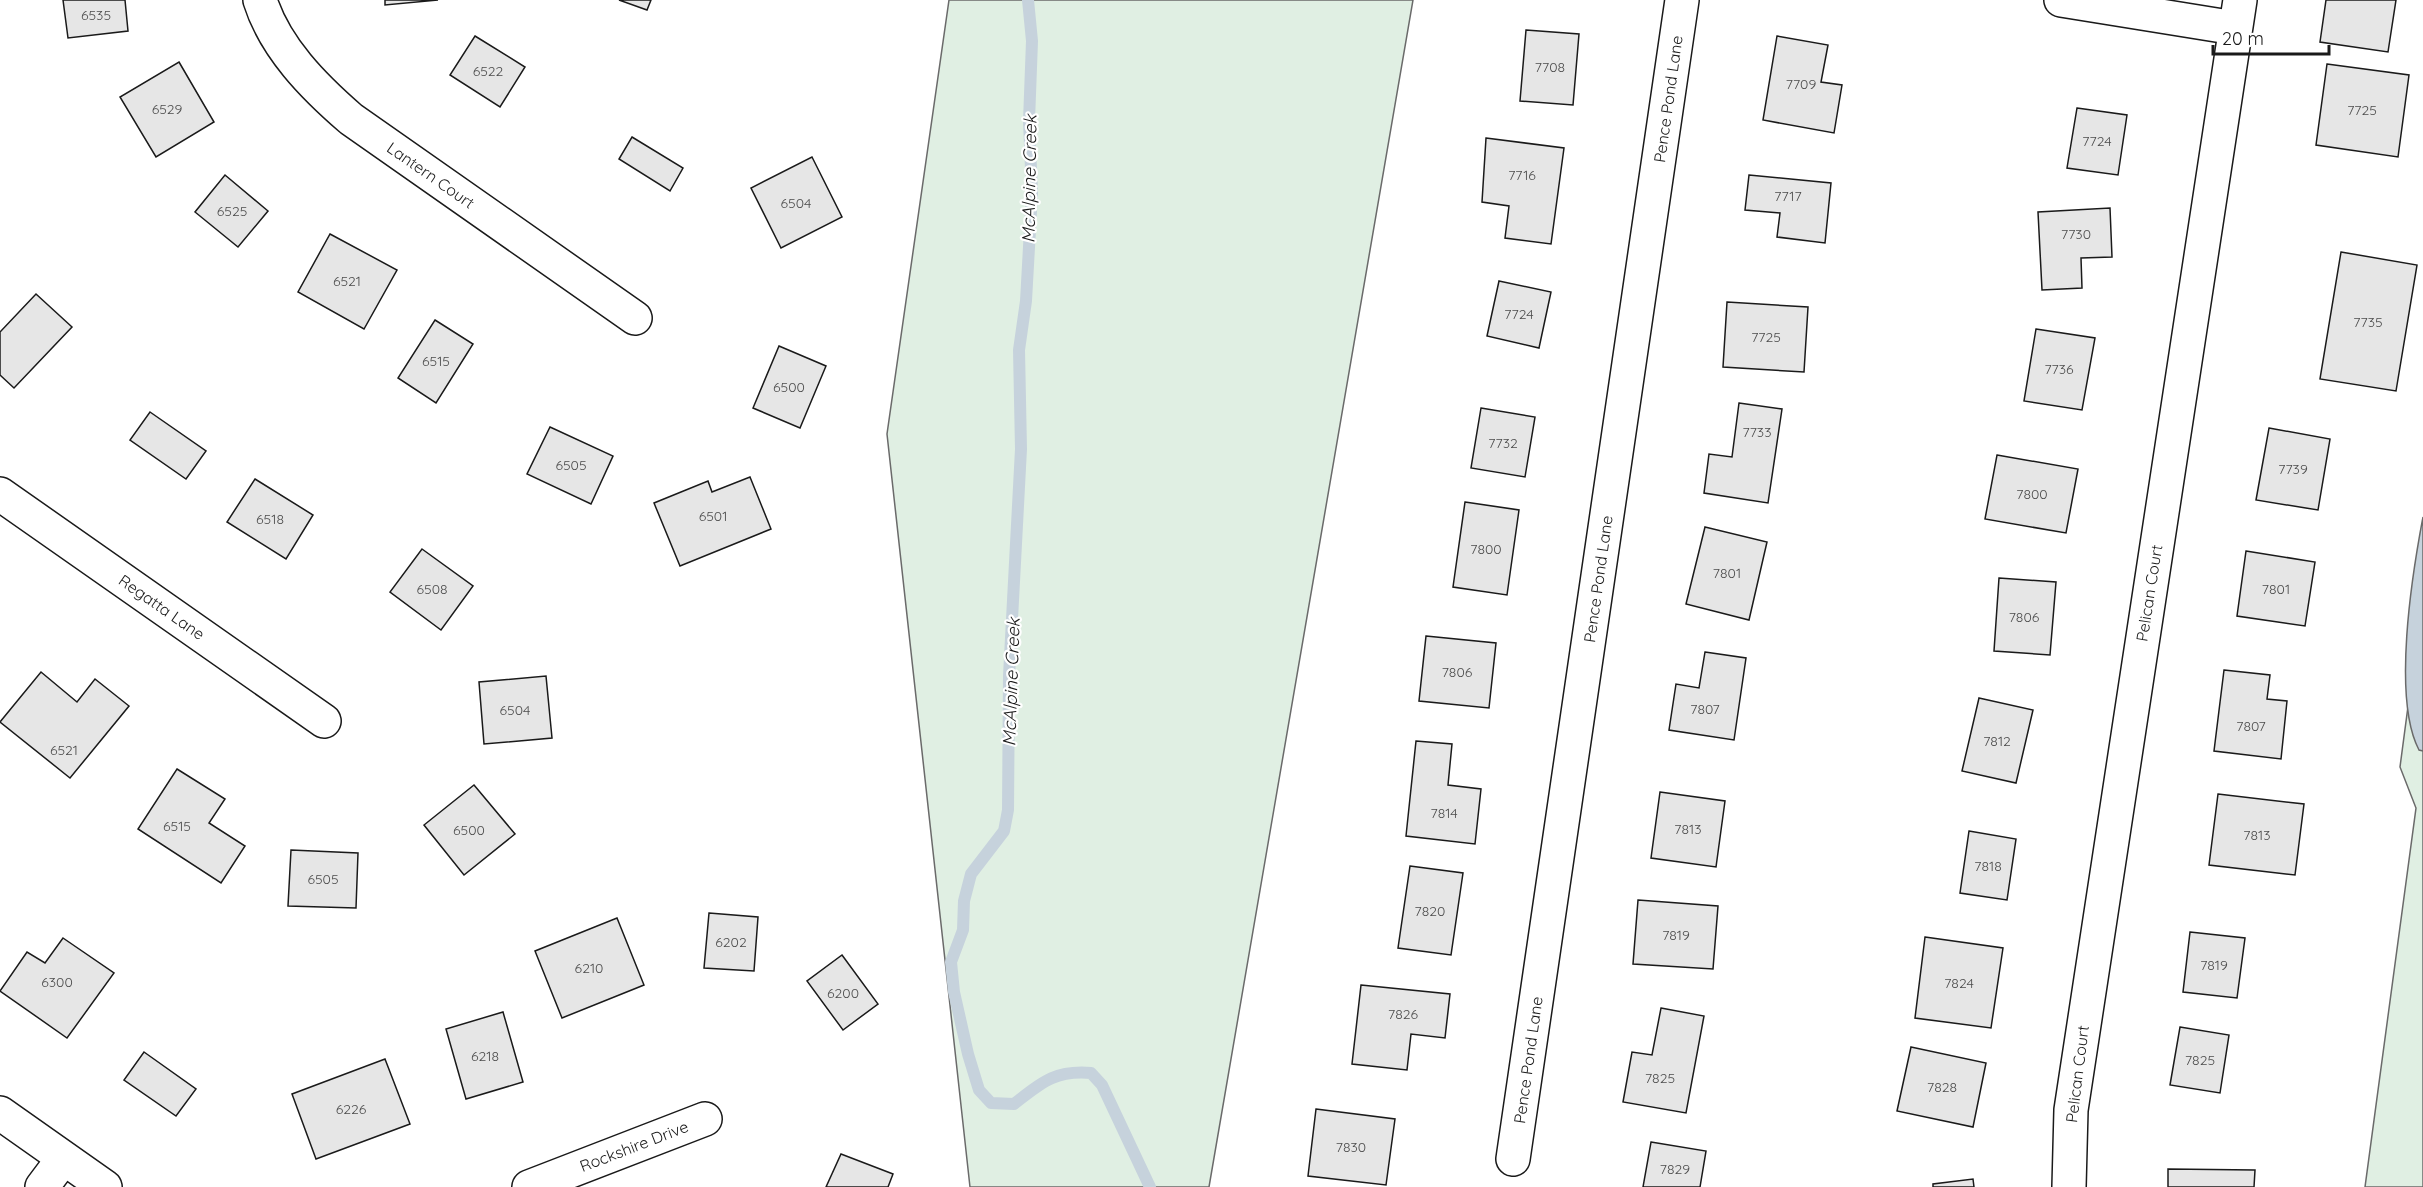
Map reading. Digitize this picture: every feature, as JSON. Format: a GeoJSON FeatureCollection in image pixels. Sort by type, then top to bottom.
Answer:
{"type":"FeatureCollection","features":[{"type":"Feature","properties":{"kind":"street","name":"Lantern Court"},"geometry":{"type":"LineString","coordinates":[[260,0],[286,51],[316,89],[351,119],[635,318]]}},
{"type":"Feature","properties":{"kind":"street","name":"Pence Pond Lane"},"geometry":{"type":"LineString","coordinates":[[1513,1159],[1682,0]]}},
{"type":"Feature","properties":{"kind":"street"},"geometry":{"type":"LineString","coordinates":[[2061,0],[2238,14]]}},
{"type":"Feature","properties":{"kind":"street","name":"Pelican Court"},"geometry":{"type":"LineString","coordinates":[[2069,1187],[2071,1110],[2238,14]]}},
{"type":"Feature","properties":{"kind":"street","name":"Regatta Lane"},"geometry":{"type":"LineString","coordinates":[[0,494],[324,721]]}},
{"type":"Feature","properties":{"kind":"street"},"geometry":{"type":"LineString","coordinates":[[0,1113],[105,1187]]}},
{"type":"Feature","properties":{"kind":"street","name":"Rockshire Drive"},"geometry":{"type":"LineString","coordinates":[[529,1187],[705,1119]]}},
{"type":"Feature","properties":{"kind":"street"},"geometry":{"type":"LineString","coordinates":[[42,1187],[63,1158]]}},
{"type":"Feature","properties":{"kind":"green space"},"geometry":{"type":"Polygon","coordinates":[[[949,0],[1413,0],[1209,1187],[970,1187],[887,434],[949,0]]]}},
{"type":"Feature","properties":{"kind":"green space"},"geometry":{"type":"Polygon","coordinates":[[[2423,593],[2423,1187],[2365,1187],[2416,808],[2400,767],[2423,593]]]}},
{"type":"Feature","properties":{"kind":"shaded area"},"geometry":{"type":"Polygon","coordinates":[[[2423,517],[2423,751],[2419,750],[2411,728],[2406,669],[2410,603],[2423,517]]]}},
{"type":"Feature","properties":{"kind":"building"},"geometry":{"type":"Polygon","coordinates":[[[63,0],[125,0],[128,31],[68,38],[63,0]]]}},
{"type":"Feature","properties":{"kind":"building"},"geometry":{"type":"Polygon","coordinates":[[[385,0],[438,0],[385,5],[385,0]]]}},
{"type":"Feature","properties":{"kind":"building"},"geometry":{"type":"Polygon","coordinates":[[[619,0],[651,0],[647,10],[619,0]]]}},
{"type":"Feature","properties":{"kind":"building"},"geometry":{"type":"Polygon","coordinates":[[[2326,0],[2396,0],[2388,52],[2320,42],[2326,0]]]}},
{"type":"Feature","properties":{"kind":"building"},"geometry":{"type":"Polygon","coordinates":[[[1526,30],[1579,34],[1573,105],[1520,101],[1526,30]]]}},
{"type":"Feature","properties":{"kind":"building"},"geometry":{"type":"Polygon","coordinates":[[[475,36],[525,67],[500,107],[450,75],[475,36]]]}},
{"type":"Feature","properties":{"kind":"building"},"geometry":{"type":"Polygon","coordinates":[[[1777,36],[1828,45],[1821,82],[1842,85],[1834,133],[1763,120],[1777,36]]]}},
{"type":"Feature","properties":{"kind":"building"},"geometry":{"type":"Polygon","coordinates":[[[179,62],[214,122],[156,157],[120,97],[179,62]]]}},
{"type":"Feature","properties":{"kind":"building"},"geometry":{"type":"Polygon","coordinates":[[[2327,64],[2409,75],[2398,157],[2316,145],[2327,64]]]}},
{"type":"Feature","properties":{"kind":"building"},"geometry":{"type":"Polygon","coordinates":[[[2077,108],[2127,115],[2118,175],[2067,168],[2077,108]]]}},
{"type":"Feature","properties":{"kind":"building"},"geometry":{"type":"Polygon","coordinates":[[[632,137],[683,168],[670,191],[619,159],[632,137]]]}},
{"type":"Feature","properties":{"kind":"building"},"geometry":{"type":"Polygon","coordinates":[[[1486,138],[1564,148],[1551,244],[1505,238],[1509,206],[1482,202],[1486,138]]]}},
{"type":"Feature","properties":{"kind":"building"},"geometry":{"type":"Polygon","coordinates":[[[812,157],[842,217],[781,248],[751,188],[812,157]]]}},
{"type":"Feature","properties":{"kind":"building"},"geometry":{"type":"Polygon","coordinates":[[[225,175],[268,211],[238,247],[195,212],[225,175]]]}},
{"type":"Feature","properties":{"kind":"building"},"geometry":{"type":"Polygon","coordinates":[[[1749,175],[1831,183],[1825,243],[1777,237],[1780,213],[1745,210],[1749,175]]]}},
{"type":"Feature","properties":{"kind":"building"},"geometry":{"type":"Polygon","coordinates":[[[2110,208],[2112,257],[2081,258],[2082,288],[2042,290],[2038,212],[2110,208]]]}},
{"type":"Feature","properties":{"kind":"building"},"geometry":{"type":"Polygon","coordinates":[[[330,234],[397,270],[364,329],[298,292],[330,234]]]}},
{"type":"Feature","properties":{"kind":"building"},"geometry":{"type":"Polygon","coordinates":[[[2341,252],[2417,265],[2396,391],[2320,379],[2341,252]]]}},
{"type":"Feature","properties":{"kind":"building"},"geometry":{"type":"Polygon","coordinates":[[[1499,281],[1551,292],[1539,348],[1487,336],[1499,281]]]}},
{"type":"Feature","properties":{"kind":"building"},"geometry":{"type":"Polygon","coordinates":[[[36,294],[72,327],[14,388],[0,375],[0,332],[36,294]]]}},
{"type":"Feature","properties":{"kind":"building"},"geometry":{"type":"Polygon","coordinates":[[[1727,302],[1808,307],[1804,372],[1723,367],[1727,302]]]}},
{"type":"Feature","properties":{"kind":"building"},"geometry":{"type":"Polygon","coordinates":[[[435,320],[473,344],[436,403],[398,378],[435,320]]]}},
{"type":"Feature","properties":{"kind":"building"},"geometry":{"type":"Polygon","coordinates":[[[2036,329],[2095,338],[2082,410],[2024,401],[2036,329]]]}},
{"type":"Feature","properties":{"kind":"building"},"geometry":{"type":"Polygon","coordinates":[[[779,346],[826,366],[800,428],[753,408],[779,346]]]}},
{"type":"Feature","properties":{"kind":"building"},"geometry":{"type":"Polygon","coordinates":[[[1739,403],[1782,409],[1768,503],[1704,493],[1709,454],[1732,457],[1739,403]]]}},
{"type":"Feature","properties":{"kind":"building"},"geometry":{"type":"Polygon","coordinates":[[[1481,408],[1535,417],[1525,477],[1471,468],[1481,408]]]}},
{"type":"Feature","properties":{"kind":"building"},"geometry":{"type":"Polygon","coordinates":[[[150,412],[206,451],[186,479],[130,440],[150,412]]]}},
{"type":"Feature","properties":{"kind":"building"},"geometry":{"type":"Polygon","coordinates":[[[550,427],[613,456],[591,504],[527,474],[550,427]]]}},
{"type":"Feature","properties":{"kind":"building"},"geometry":{"type":"Polygon","coordinates":[[[2269,428],[2330,439],[2318,510],[2256,500],[2269,428]]]}},
{"type":"Feature","properties":{"kind":"building"},"geometry":{"type":"Polygon","coordinates":[[[1997,455],[2078,469],[2066,533],[1985,519],[1997,455]]]}},
{"type":"Feature","properties":{"kind":"building"},"geometry":{"type":"Polygon","coordinates":[[[750,477],[771,529],[680,566],[654,503],[708,481],[712,492],[750,477]]]}},
{"type":"Feature","properties":{"kind":"building"},"geometry":{"type":"Polygon","coordinates":[[[255,479],[313,515],[286,559],[227,522],[255,479]]]}},
{"type":"Feature","properties":{"kind":"building"},"geometry":{"type":"Polygon","coordinates":[[[1465,502],[1519,510],[1507,595],[1453,587],[1465,502]]]}},
{"type":"Feature","properties":{"kind":"building"},"geometry":{"type":"Polygon","coordinates":[[[1705,527],[1767,542],[1749,620],[1686,604],[1705,527]]]}},
{"type":"Feature","properties":{"kind":"building"},"geometry":{"type":"Polygon","coordinates":[[[422,549],[473,586],[441,630],[390,592],[422,549]]]}},
{"type":"Feature","properties":{"kind":"building"},"geometry":{"type":"Polygon","coordinates":[[[2246,551],[2315,562],[2305,626],[2237,616],[2246,551]]]}},
{"type":"Feature","properties":{"kind":"building"},"geometry":{"type":"Polygon","coordinates":[[[1999,578],[2056,582],[2050,655],[1994,651],[1999,578]]]}},
{"type":"Feature","properties":{"kind":"building"},"geometry":{"type":"Polygon","coordinates":[[[1426,636],[1496,643],[1489,708],[1419,701],[1426,636]]]}},
{"type":"Feature","properties":{"kind":"building"},"geometry":{"type":"Polygon","coordinates":[[[1705,652],[1746,658],[1734,740],[1669,730],[1676,684],[1699,688],[1705,652]]]}},
{"type":"Feature","properties":{"kind":"building"},"geometry":{"type":"Polygon","coordinates":[[[2224,670],[2270,675],[2267,699],[2287,701],[2281,759],[2214,751],[2224,670]]]}},
{"type":"Feature","properties":{"kind":"building"},"geometry":{"type":"Polygon","coordinates":[[[41,672],[77,702],[95,679],[129,706],[70,778],[0,722],[41,672]]]}},
{"type":"Feature","properties":{"kind":"building"},"geometry":{"type":"Polygon","coordinates":[[[546,676],[552,738],[484,744],[479,682],[546,676]]]}},
{"type":"Feature","properties":{"kind":"building"},"geometry":{"type":"Polygon","coordinates":[[[1979,698],[2033,710],[2016,783],[1962,771],[1979,698]]]}},
{"type":"Feature","properties":{"kind":"building"},"geometry":{"type":"Polygon","coordinates":[[[1416,741],[1452,744],[1448,785],[1481,789],[1475,844],[1406,836],[1416,741]]]}},
{"type":"Feature","properties":{"kind":"building"},"geometry":{"type":"Polygon","coordinates":[[[177,769],[225,799],[209,823],[245,846],[221,883],[138,829],[177,769]]]}},
{"type":"Feature","properties":{"kind":"building"},"geometry":{"type":"Polygon","coordinates":[[[474,785],[515,834],[464,875],[424,825],[474,785]]]}},
{"type":"Feature","properties":{"kind":"building"},"geometry":{"type":"Polygon","coordinates":[[[1660,792],[1725,801],[1716,867],[1651,858],[1660,792]]]}},
{"type":"Feature","properties":{"kind":"building"},"geometry":{"type":"Polygon","coordinates":[[[2218,794],[2304,804],[2295,875],[2209,865],[2218,794]]]}},
{"type":"Feature","properties":{"kind":"building"},"geometry":{"type":"Polygon","coordinates":[[[1969,831],[2016,839],[2007,900],[1960,893],[1969,831]]]}},
{"type":"Feature","properties":{"kind":"building"},"geometry":{"type":"Polygon","coordinates":[[[291,850],[358,853],[356,908],[288,906],[291,850]]]}},
{"type":"Feature","properties":{"kind":"building"},"geometry":{"type":"Polygon","coordinates":[[[1410,866],[1463,873],[1451,955],[1398,948],[1410,866]]]}},
{"type":"Feature","properties":{"kind":"building"},"geometry":{"type":"Polygon","coordinates":[[[1638,900],[1718,906],[1713,969],[1633,964],[1638,900]]]}},
{"type":"Feature","properties":{"kind":"building"},"geometry":{"type":"Polygon","coordinates":[[[709,913],[758,917],[754,971],[704,968],[709,913]]]}},
{"type":"Feature","properties":{"kind":"building"},"geometry":{"type":"Polygon","coordinates":[[[617,918],[644,985],[562,1018],[535,951],[617,918]]]}},
{"type":"Feature","properties":{"kind":"building"},"geometry":{"type":"Polygon","coordinates":[[[2190,932],[2245,938],[2237,998],[2183,992],[2190,932]]]}},
{"type":"Feature","properties":{"kind":"building"},"geometry":{"type":"Polygon","coordinates":[[[1925,937],[2003,948],[1991,1028],[1915,1018],[1925,937]]]}},
{"type":"Feature","properties":{"kind":"building"},"geometry":{"type":"Polygon","coordinates":[[[63,938],[114,973],[67,1038],[0,991],[27,952],[45,963],[63,938]]]}},
{"type":"Feature","properties":{"kind":"building"},"geometry":{"type":"Polygon","coordinates":[[[842,955],[878,1004],[843,1030],[807,981],[842,955]]]}},
{"type":"Feature","properties":{"kind":"building"},"geometry":{"type":"Polygon","coordinates":[[[1361,985],[1450,994],[1445,1038],[1411,1034],[1407,1070],[1352,1064],[1361,985]]]}},
{"type":"Feature","properties":{"kind":"building"},"geometry":{"type":"Polygon","coordinates":[[[1661,1008],[1704,1016],[1686,1113],[1623,1102],[1632,1052],[1652,1055],[1661,1008]]]}},
{"type":"Feature","properties":{"kind":"building"},"geometry":{"type":"Polygon","coordinates":[[[503,1012],[523,1082],[466,1099],[446,1029],[503,1012]]]}},
{"type":"Feature","properties":{"kind":"building"},"geometry":{"type":"Polygon","coordinates":[[[2180,1027],[2229,1035],[2220,1093],[2170,1085],[2180,1027]]]}},
{"type":"Feature","properties":{"kind":"building"},"geometry":{"type":"Polygon","coordinates":[[[1911,1047],[1986,1063],[1973,1127],[1897,1111],[1911,1047]]]}},
{"type":"Feature","properties":{"kind":"building"},"geometry":{"type":"Polygon","coordinates":[[[144,1052],[196,1089],[176,1116],[124,1080],[144,1052]]]}},
{"type":"Feature","properties":{"kind":"building"},"geometry":{"type":"Polygon","coordinates":[[[385,1059],[410,1124],[316,1159],[292,1094],[385,1059]]]}},
{"type":"Feature","properties":{"kind":"building"},"geometry":{"type":"Polygon","coordinates":[[[1316,1109],[1395,1119],[1386,1185],[1308,1176],[1316,1109]]]}},
{"type":"Feature","properties":{"kind":"building"},"geometry":{"type":"Polygon","coordinates":[[[1651,1142],[1706,1151],[1700,1187],[1643,1187],[1651,1142]]]}},
{"type":"Feature","properties":{"kind":"building"},"geometry":{"type":"Polygon","coordinates":[[[841,1154],[893,1174],[888,1187],[826,1187],[841,1154]]]}},
{"type":"Feature","properties":{"kind":"building"},"geometry":{"type":"Polygon","coordinates":[[[2168,1169],[2255,1170],[2254,1187],[2168,1187],[2168,1169]]]}},
{"type":"Feature","properties":{"kind":"building"},"geometry":{"type":"Polygon","coordinates":[[[1973,1179],[1974,1187],[1933,1187],[1933,1184],[1973,1179]]]}},
{"type":"Feature","properties":{"kind":"waterway","name":"McAlpine Creek"},"geometry":{"type":"LineString","coordinates":[[1028,0],[1032,41],[1029,121],[1032,193],[1026,301],[1019,350],[1021,449],[1009,676],[1008,810],[1004,831],[971,874],[964,901],[963,930],[951,962],[954,992],[979,1090],[991,1103],[1014,1104],[1040,1084],[1057,1076],[1091,1073],[1102,1085],[1150,1187]]}}]}
